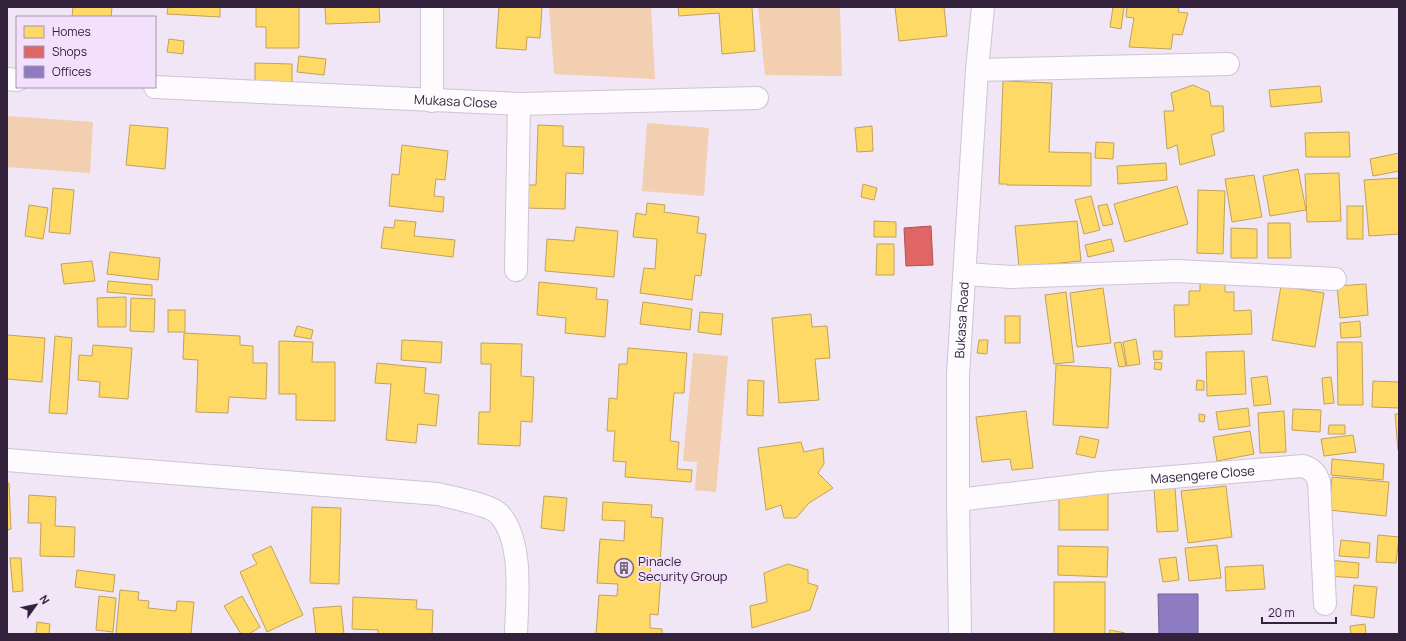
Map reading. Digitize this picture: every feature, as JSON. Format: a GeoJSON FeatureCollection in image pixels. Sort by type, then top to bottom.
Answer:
{"type":"FeatureCollection","features":[{"type":"Feature","properties":{"kind":"street"},"geometry":{"type":"LineString","coordinates":[[432,7],[432,101]]}},
{"type":"Feature","properties":{"kind":"street","name":"Bukasa Road"},"geometry":{"type":"LineString","coordinates":[[960,634],[958,375],[977,70],[984,7]]}},
{"type":"Feature","properties":{"kind":"street"},"geometry":{"type":"LineString","coordinates":[[977,70],[1228,64]]}},
{"type":"Feature","properties":{"kind":"street","name":"Mukasa Close"},"geometry":{"type":"LineString","coordinates":[[156,87],[518,104],[758,98]]}},
{"type":"Feature","properties":{"kind":"street"},"geometry":{"type":"LineString","coordinates":[[516,270],[518,104]]}},
{"type":"Feature","properties":{"kind":"street"},"geometry":{"type":"LineString","coordinates":[[965,274],[1011,277],[1177,272],[1335,279]]}},
{"type":"Feature","properties":{"kind":"street"},"geometry":{"type":"LineString","coordinates":[[7,460],[438,494],[484,506],[498,513],[508,528],[515,551],[518,578],[516,634]]}},
{"type":"Feature","properties":{"kind":"street","name":"Masengere Close"},"geometry":{"type":"LineString","coordinates":[[958,500],[1100,483],[1303,466],[1314,472],[1319,482],[1326,604]]}},
{"type":"Feature","properties":{"kind":"shaded area"},"geometry":{"type":"Polygon","coordinates":[[[549,7],[651,7],[655,79],[554,74],[549,7]]]}},
{"type":"Feature","properties":{"kind":"shaded area"},"geometry":{"type":"Polygon","coordinates":[[[758,7],[840,7],[842,76],[765,75],[758,7]]]}},
{"type":"Feature","properties":{"kind":"shaded area"},"geometry":{"type":"Polygon","coordinates":[[[7,116],[93,122],[90,173],[7,167],[7,116]]]}},
{"type":"Feature","properties":{"kind":"shaded area"},"geometry":{"type":"Polygon","coordinates":[[[647,123],[709,128],[704,196],[642,191],[647,123]]]}},
{"type":"Feature","properties":{"kind":"shaded area"},"geometry":{"type":"Polygon","coordinates":[[[693,353],[728,356],[716,492],[695,490],[697,462],[683,461],[693,353]]]}},
{"type":"Feature","properties":{"kind":"building: Homes"},"geometry":{"type":"Polygon","coordinates":[[[73,7],[112,7],[111,16],[72,16],[73,7]]]}},
{"type":"Feature","properties":{"kind":"building: Homes"},"geometry":{"type":"Polygon","coordinates":[[[168,7],[220,7],[220,17],[167,14],[168,7]]]}},
{"type":"Feature","properties":{"kind":"building: Homes"},"geometry":{"type":"Polygon","coordinates":[[[256,7],[299,7],[299,48],[266,48],[266,27],[256,27],[256,7]]]}},
{"type":"Feature","properties":{"kind":"building: Homes"},"geometry":{"type":"Polygon","coordinates":[[[325,7],[379,7],[380,22],[326,24],[325,7]]]}},
{"type":"Feature","properties":{"kind":"building: Homes"},"geometry":{"type":"Polygon","coordinates":[[[499,7],[542,7],[540,38],[527,37],[526,50],[496,48],[499,7]]]}},
{"type":"Feature","properties":{"kind":"building: Homes"},"geometry":{"type":"Polygon","coordinates":[[[678,7],[752,7],[755,51],[722,54],[719,13],[679,16],[678,7]]]}},
{"type":"Feature","properties":{"kind":"building: Homes"},"geometry":{"type":"Polygon","coordinates":[[[895,7],[944,7],[947,36],[899,41],[895,7]]]}},
{"type":"Feature","properties":{"kind":"building: Homes"},"geometry":{"type":"Polygon","coordinates":[[[1113,7],[1124,7],[1121,29],[1110,27],[1113,7]]]}},
{"type":"Feature","properties":{"kind":"building: Homes"},"geometry":{"type":"Polygon","coordinates":[[[1127,7],[1179,7],[1178,12],[1188,13],[1182,35],[1173,34],[1171,49],[1129,47],[1134,18],[1126,17],[1127,7]]]}},
{"type":"Feature","properties":{"kind":"building: Homes"},"geometry":{"type":"Polygon","coordinates":[[[169,39],[184,41],[183,54],[167,52],[169,39]]]}},
{"type":"Feature","properties":{"kind":"building: Homes"},"geometry":{"type":"Polygon","coordinates":[[[299,56],[326,59],[324,75],[297,72],[299,56]]]}},
{"type":"Feature","properties":{"kind":"building: Homes"},"geometry":{"type":"Polygon","coordinates":[[[255,63],[292,64],[292,83],[255,82],[255,63]]]}},
{"type":"Feature","properties":{"kind":"building: Homes"},"geometry":{"type":"Polygon","coordinates":[[[1003,81],[1052,83],[1049,152],[1091,153],[1091,186],[999,184],[1003,81]]]}},
{"type":"Feature","properties":{"kind":"building: Homes"},"geometry":{"type":"Polygon","coordinates":[[[1193,85],[1209,92],[1211,106],[1223,106],[1224,131],[1211,135],[1215,155],[1180,165],[1177,145],[1167,149],[1164,111],[1174,111],[1171,93],[1193,85]]]}},
{"type":"Feature","properties":{"kind":"building: Homes"},"geometry":{"type":"Polygon","coordinates":[[[1320,86],[1322,102],[1271,107],[1269,90],[1320,86]]]}},
{"type":"Feature","properties":{"kind":"building: Homes"},"geometry":{"type":"Polygon","coordinates":[[[130,125],[168,128],[165,169],[126,165],[130,125]]]}},
{"type":"Feature","properties":{"kind":"building: Homes"},"geometry":{"type":"Polygon","coordinates":[[[538,125],[563,126],[563,146],[584,147],[583,174],[566,173],[565,209],[524,208],[524,185],[536,185],[538,125]]]}},
{"type":"Feature","properties":{"kind":"building: Homes"},"geometry":{"type":"Polygon","coordinates":[[[872,126],[873,151],[857,152],[855,128],[872,126]]]}},
{"type":"Feature","properties":{"kind":"building: Homes"},"geometry":{"type":"Polygon","coordinates":[[[1349,132],[1350,157],[1306,157],[1305,133],[1349,132]]]}},
{"type":"Feature","properties":{"kind":"building: Homes"},"geometry":{"type":"Polygon","coordinates":[[[1096,142],[1114,143],[1113,159],[1095,158],[1096,142]]]}},
{"type":"Feature","properties":{"kind":"building: Homes"},"geometry":{"type":"Polygon","coordinates":[[[402,145],[448,151],[445,180],[436,179],[434,196],[444,197],[443,212],[389,206],[392,174],[399,175],[402,145]]]}},
{"type":"Feature","properties":{"kind":"building: Homes"},"geometry":{"type":"Polygon","coordinates":[[[1399,153],[1399,171],[1373,176],[1370,159],[1399,153]]]}},
{"type":"Feature","properties":{"kind":"building: Homes"},"geometry":{"type":"Polygon","coordinates":[[[1166,163],[1167,180],[1118,184],[1117,166],[1166,163]]]}},
{"type":"Feature","properties":{"kind":"building: Homes"},"geometry":{"type":"Polygon","coordinates":[[[1298,169],[1306,210],[1270,216],[1263,176],[1298,169]]]}},
{"type":"Feature","properties":{"kind":"building: Homes"},"geometry":{"type":"Polygon","coordinates":[[[1339,173],[1341,221],[1307,222],[1305,174],[1339,173]]]}},
{"type":"Feature","properties":{"kind":"building: Homes"},"geometry":{"type":"Polygon","coordinates":[[[1254,175],[1262,217],[1232,222],[1225,179],[1254,175]]]}},
{"type":"Feature","properties":{"kind":"building: Homes"},"geometry":{"type":"Polygon","coordinates":[[[1399,178],[1399,234],[1369,236],[1364,180],[1399,178]]]}},
{"type":"Feature","properties":{"kind":"building: Homes"},"geometry":{"type":"Polygon","coordinates":[[[863,184],[877,188],[874,200],[861,197],[863,184]]]}},
{"type":"Feature","properties":{"kind":"building: Homes"},"geometry":{"type":"Polygon","coordinates":[[[1177,186],[1188,224],[1125,242],[1114,204],[1177,186]]]}},
{"type":"Feature","properties":{"kind":"building: Homes"},"geometry":{"type":"Polygon","coordinates":[[[53,188],[74,190],[70,234],[49,232],[53,188]]]}},
{"type":"Feature","properties":{"kind":"building: Homes"},"geometry":{"type":"Polygon","coordinates":[[[1198,190],[1225,191],[1223,254],[1197,253],[1198,190]]]}},
{"type":"Feature","properties":{"kind":"building: Homes"},"geometry":{"type":"Polygon","coordinates":[[[1091,196],[1100,230],[1084,234],[1075,200],[1091,196]]]}},
{"type":"Feature","properties":{"kind":"building: Homes"},"geometry":{"type":"Polygon","coordinates":[[[647,203],[665,205],[664,212],[699,217],[697,233],[706,234],[701,276],[695,275],[692,300],[640,293],[644,268],[655,269],[657,239],[633,237],[636,213],[646,215],[647,203]]]}},
{"type":"Feature","properties":{"kind":"building: Homes"},"geometry":{"type":"Polygon","coordinates":[[[1107,204],[1113,224],[1103,226],[1098,206],[1107,204]]]}},
{"type":"Feature","properties":{"kind":"building: Homes"},"geometry":{"type":"Polygon","coordinates":[[[29,205],[48,208],[43,239],[25,236],[29,205]]]}},
{"type":"Feature","properties":{"kind":"building: Homes"},"geometry":{"type":"Polygon","coordinates":[[[1347,206],[1363,206],[1363,239],[1347,239],[1347,206]]]}},
{"type":"Feature","properties":{"kind":"building: Homes"},"geometry":{"type":"Polygon","coordinates":[[[395,220],[416,222],[414,236],[455,240],[453,257],[381,248],[384,227],[394,228],[395,220]]]}},
{"type":"Feature","properties":{"kind":"building: Homes"},"geometry":{"type":"Polygon","coordinates":[[[874,221],[896,222],[896,237],[874,237],[874,221]]]}},
{"type":"Feature","properties":{"kind":"building: Homes"},"geometry":{"type":"Polygon","coordinates":[[[1077,221],[1081,261],[1019,267],[1015,226],[1077,221]]]}},
{"type":"Feature","properties":{"kind":"building: Homes"},"geometry":{"type":"Polygon","coordinates":[[[1268,223],[1290,223],[1291,258],[1268,258],[1268,223]]]}},
{"type":"Feature","properties":{"kind":"building: Homes"},"geometry":{"type":"Polygon","coordinates":[[[576,227],[618,231],[614,277],[545,271],[547,239],[574,241],[576,227]]]}},
{"type":"Feature","properties":{"kind":"building: Homes"},"geometry":{"type":"Polygon","coordinates":[[[1231,228],[1257,229],[1257,258],[1231,258],[1231,228]]]}},
{"type":"Feature","properties":{"kind":"building: Homes"},"geometry":{"type":"Polygon","coordinates":[[[1111,239],[1114,251],[1088,257],[1085,245],[1111,239]]]}},
{"type":"Feature","properties":{"kind":"building: Homes"},"geometry":{"type":"Polygon","coordinates":[[[877,244],[894,244],[894,275],[876,275],[877,244]]]}},
{"type":"Feature","properties":{"kind":"building: Homes"},"geometry":{"type":"Polygon","coordinates":[[[110,252],[160,258],[158,280],[107,274],[110,252]]]}},
{"type":"Feature","properties":{"kind":"building: Homes"},"geometry":{"type":"Polygon","coordinates":[[[92,261],[95,281],[64,284],[61,264],[92,261]]]}},
{"type":"Feature","properties":{"kind":"building: Homes"},"geometry":{"type":"Polygon","coordinates":[[[108,281],[152,285],[152,296],[107,292],[108,281]]]}},
{"type":"Feature","properties":{"kind":"building: Homes"},"geometry":{"type":"Polygon","coordinates":[[[539,282],[597,288],[596,299],[608,300],[605,337],[565,333],[566,318],[537,315],[539,282]]]}},
{"type":"Feature","properties":{"kind":"building: Homes"},"geometry":{"type":"Polygon","coordinates":[[[1225,282],[1225,292],[1234,292],[1234,311],[1251,310],[1252,334],[1175,337],[1174,305],[1189,305],[1189,291],[1200,291],[1200,283],[1225,282]]]}},
{"type":"Feature","properties":{"kind":"building: Homes"},"geometry":{"type":"Polygon","coordinates":[[[1366,284],[1368,315],[1340,318],[1337,286],[1366,284]]]}},
{"type":"Feature","properties":{"kind":"building: Homes"},"geometry":{"type":"Polygon","coordinates":[[[1281,286],[1324,293],[1315,347],[1272,340],[1281,286]]]}},
{"type":"Feature","properties":{"kind":"building: Homes"},"geometry":{"type":"Polygon","coordinates":[[[1103,288],[1111,343],[1077,347],[1070,293],[1103,288]]]}},
{"type":"Feature","properties":{"kind":"building: Homes"},"geometry":{"type":"Polygon","coordinates":[[[1066,292],[1074,362],[1054,364],[1045,295],[1066,292]]]}},
{"type":"Feature","properties":{"kind":"building: Homes"},"geometry":{"type":"Polygon","coordinates":[[[126,297],[126,327],[98,327],[97,298],[126,297]]]}},
{"type":"Feature","properties":{"kind":"building: Homes"},"geometry":{"type":"Polygon","coordinates":[[[131,298],[155,299],[154,332],[130,331],[131,298]]]}},
{"type":"Feature","properties":{"kind":"building: Homes"},"geometry":{"type":"Polygon","coordinates":[[[643,302],[692,309],[690,330],[640,324],[643,302]]]}},
{"type":"Feature","properties":{"kind":"building: Homes"},"geometry":{"type":"Polygon","coordinates":[[[168,310],[185,310],[185,332],[168,332],[168,310]]]}},
{"type":"Feature","properties":{"kind":"building: Homes"},"geometry":{"type":"Polygon","coordinates":[[[700,312],[723,314],[721,335],[698,332],[700,312]]]}},
{"type":"Feature","properties":{"kind":"building: Homes"},"geometry":{"type":"Polygon","coordinates":[[[811,314],[812,327],[827,326],[830,358],[815,359],[819,400],[779,403],[772,318],[811,314]]]}},
{"type":"Feature","properties":{"kind":"building: Homes"},"geometry":{"type":"Polygon","coordinates":[[[1005,316],[1020,316],[1020,343],[1005,343],[1005,316]]]}},
{"type":"Feature","properties":{"kind":"building: Homes"},"geometry":{"type":"Polygon","coordinates":[[[1360,321],[1361,337],[1341,338],[1340,323],[1360,321]]]}},
{"type":"Feature","properties":{"kind":"building: Homes"},"geometry":{"type":"Polygon","coordinates":[[[297,326],[313,330],[311,339],[294,336],[297,326]]]}},
{"type":"Feature","properties":{"kind":"building: Homes"},"geometry":{"type":"Polygon","coordinates":[[[184,333],[240,336],[240,345],[253,346],[253,363],[267,363],[266,399],[229,397],[228,413],[196,412],[198,360],[183,359],[184,333]]]}},
{"type":"Feature","properties":{"kind":"building: Homes"},"geometry":{"type":"Polygon","coordinates":[[[7,335],[45,338],[42,382],[7,379],[7,335]]]}},
{"type":"Feature","properties":{"kind":"building: Homes"},"geometry":{"type":"Polygon","coordinates":[[[55,336],[72,338],[67,414],[49,413],[55,336]]]}},
{"type":"Feature","properties":{"kind":"building: Homes"},"geometry":{"type":"Polygon","coordinates":[[[1136,339],[1140,364],[1127,366],[1123,342],[1136,339]]]}},
{"type":"Feature","properties":{"kind":"building: Homes"},"geometry":{"type":"Polygon","coordinates":[[[402,340],[442,342],[441,363],[401,360],[402,340]]]}},
{"type":"Feature","properties":{"kind":"building: Homes"},"geometry":{"type":"Polygon","coordinates":[[[979,340],[988,340],[987,354],[977,353],[979,340]]]}},
{"type":"Feature","properties":{"kind":"building: Homes"},"geometry":{"type":"Polygon","coordinates":[[[279,341],[313,342],[312,362],[335,362],[335,421],[296,420],[296,394],[279,394],[279,341]]]}},
{"type":"Feature","properties":{"kind":"building: Homes"},"geometry":{"type":"Polygon","coordinates":[[[1121,342],[1126,366],[1119,367],[1114,343],[1121,342]]]}},
{"type":"Feature","properties":{"kind":"building: Homes"},"geometry":{"type":"Polygon","coordinates":[[[1337,342],[1362,342],[1363,405],[1338,405],[1337,342]]]}},
{"type":"Feature","properties":{"kind":"building: Homes"},"geometry":{"type":"Polygon","coordinates":[[[481,343],[522,344],[521,376],[534,377],[532,422],[521,421],[520,446],[478,444],[479,412],[490,412],[491,364],[481,364],[481,343]]]}},
{"type":"Feature","properties":{"kind":"building: Homes"},"geometry":{"type":"Polygon","coordinates":[[[93,345],[132,348],[128,399],[99,397],[100,382],[78,380],[79,355],[92,356],[93,345]]]}},
{"type":"Feature","properties":{"kind":"building: Homes"},"geometry":{"type":"Polygon","coordinates":[[[628,348],[687,353],[684,393],[674,393],[670,441],[679,442],[677,469],[692,470],[691,482],[625,477],[626,462],[613,461],[615,431],[607,431],[609,398],[617,399],[619,364],[627,364],[628,348]]]}},
{"type":"Feature","properties":{"kind":"building: Homes"},"geometry":{"type":"Polygon","coordinates":[[[1153,351],[1162,351],[1162,359],[1154,360],[1153,351]]]}},
{"type":"Feature","properties":{"kind":"building: Homes"},"geometry":{"type":"Polygon","coordinates":[[[1244,351],[1246,394],[1207,396],[1206,352],[1244,351]]]}},
{"type":"Feature","properties":{"kind":"building: Homes"},"geometry":{"type":"Polygon","coordinates":[[[1155,362],[1162,363],[1161,370],[1154,369],[1155,362]]]}},
{"type":"Feature","properties":{"kind":"building: Homes"},"geometry":{"type":"Polygon","coordinates":[[[377,363],[426,368],[424,393],[439,395],[436,426],[418,424],[416,443],[386,440],[391,384],[375,383],[377,363]]]}},
{"type":"Feature","properties":{"kind":"building: Homes"},"geometry":{"type":"Polygon","coordinates":[[[1056,365],[1111,368],[1108,428],[1053,425],[1056,365]]]}},
{"type":"Feature","properties":{"kind":"building: Homes"},"geometry":{"type":"Polygon","coordinates":[[[1267,376],[1271,404],[1254,406],[1251,378],[1267,376]]]}},
{"type":"Feature","properties":{"kind":"building: Homes"},"geometry":{"type":"Polygon","coordinates":[[[1331,377],[1334,403],[1324,404],[1322,378],[1331,377]]]}},
{"type":"Feature","properties":{"kind":"building: Homes"},"geometry":{"type":"Polygon","coordinates":[[[748,380],[764,381],[763,416],[747,415],[748,380]]]}},
{"type":"Feature","properties":{"kind":"building: Homes"},"geometry":{"type":"Polygon","coordinates":[[[1197,380],[1204,381],[1204,390],[1196,390],[1197,380]]]}},
{"type":"Feature","properties":{"kind":"building: Homes"},"geometry":{"type":"Polygon","coordinates":[[[1373,381],[1399,382],[1399,408],[1372,407],[1373,381]]]}},
{"type":"Feature","properties":{"kind":"building: Homes"},"geometry":{"type":"Polygon","coordinates":[[[1248,408],[1250,426],[1219,430],[1216,412],[1248,408]]]}},
{"type":"Feature","properties":{"kind":"building: Homes"},"geometry":{"type":"Polygon","coordinates":[[[1293,409],[1321,410],[1320,432],[1292,430],[1293,409]]]}},
{"type":"Feature","properties":{"kind":"building: Homes"},"geometry":{"type":"Polygon","coordinates":[[[1026,411],[1033,468],[1012,470],[1010,459],[982,462],[976,417],[1026,411]]]}},
{"type":"Feature","properties":{"kind":"building: Homes"},"geometry":{"type":"Polygon","coordinates":[[[1284,411],[1286,452],[1260,453],[1258,413],[1284,411]]]}},
{"type":"Feature","properties":{"kind":"building: Homes"},"geometry":{"type":"Polygon","coordinates":[[[1199,414],[1205,415],[1204,422],[1199,421],[1199,414]]]}},
{"type":"Feature","properties":{"kind":"building: Homes"},"geometry":{"type":"Polygon","coordinates":[[[1395,414],[1399,414],[1399,450],[1398,450],[1395,414]]]}},
{"type":"Feature","properties":{"kind":"building: Homes"},"geometry":{"type":"Polygon","coordinates":[[[1329,425],[1345,425],[1345,434],[1328,434],[1329,425]]]}},
{"type":"Feature","properties":{"kind":"building: Homes"},"geometry":{"type":"Polygon","coordinates":[[[1250,431],[1254,454],[1217,461],[1213,437],[1250,431]]]}},
{"type":"Feature","properties":{"kind":"building: Homes"},"geometry":{"type":"Polygon","coordinates":[[[1353,435],[1356,452],[1324,456],[1321,439],[1353,435]]]}},
{"type":"Feature","properties":{"kind":"building: Homes"},"geometry":{"type":"Polygon","coordinates":[[[1080,436],[1099,440],[1095,458],[1076,454],[1080,436]]]}},
{"type":"Feature","properties":{"kind":"building: Homes"},"geometry":{"type":"Polygon","coordinates":[[[801,442],[804,452],[823,448],[824,464],[818,473],[833,488],[809,503],[796,518],[784,518],[781,505],[766,510],[758,448],[801,442]]]}},
{"type":"Feature","properties":{"kind":"building: Homes"},"geometry":{"type":"Polygon","coordinates":[[[1332,459],[1384,464],[1383,480],[1331,475],[1332,459]]]}},
{"type":"Feature","properties":{"kind":"building: Homes"},"geometry":{"type":"Polygon","coordinates":[[[1332,477],[1389,482],[1386,516],[1329,510],[1332,477]]]}},
{"type":"Feature","properties":{"kind":"building: Homes"},"geometry":{"type":"Polygon","coordinates":[[[7,483],[9,483],[11,529],[7,530],[7,483]]]}},
{"type":"Feature","properties":{"kind":"building: Homes"},"geometry":{"type":"Polygon","coordinates":[[[1226,486],[1232,537],[1188,543],[1181,491],[1226,486]]]}},
{"type":"Feature","properties":{"kind":"building: Homes"},"geometry":{"type":"Polygon","coordinates":[[[1175,487],[1178,531],[1157,532],[1154,488],[1175,487]]]}},
{"type":"Feature","properties":{"kind":"building: Homes"},"geometry":{"type":"Polygon","coordinates":[[[1059,490],[1108,490],[1108,530],[1059,530],[1059,490]]]}},
{"type":"Feature","properties":{"kind":"building: Homes"},"geometry":{"type":"Polygon","coordinates":[[[29,495],[56,497],[55,526],[75,527],[74,557],[40,556],[41,523],[28,523],[29,495]]]}},
{"type":"Feature","properties":{"kind":"building: Homes"},"geometry":{"type":"Polygon","coordinates":[[[544,496],[567,498],[564,531],[541,528],[544,496]]]}},
{"type":"Feature","properties":{"kind":"building: Homes","name":"Pinacle Security Group"},"geometry":{"type":"Polygon","coordinates":[[[603,502],[652,505],[651,517],[663,518],[660,563],[651,563],[650,574],[661,575],[658,615],[650,614],[650,628],[662,629],[662,634],[596,634],[599,595],[617,596],[618,584],[597,583],[600,539],[624,541],[625,521],[602,520],[603,502]]]}},
{"type":"Feature","properties":{"kind":"building: Homes"},"geometry":{"type":"Polygon","coordinates":[[[312,507],[341,508],[339,584],[310,583],[312,507]]]}},
{"type":"Feature","properties":{"kind":"building: Homes"},"geometry":{"type":"Polygon","coordinates":[[[1378,535],[1399,537],[1396,563],[1376,562],[1378,535]]]}},
{"type":"Feature","properties":{"kind":"building: Homes"},"geometry":{"type":"Polygon","coordinates":[[[1341,540],[1370,543],[1369,558],[1339,556],[1341,540]]]}},
{"type":"Feature","properties":{"kind":"building: Homes"},"geometry":{"type":"Polygon","coordinates":[[[1217,545],[1221,578],[1189,581],[1185,548],[1217,545]]]}},
{"type":"Feature","properties":{"kind":"building: Homes"},"geometry":{"type":"Polygon","coordinates":[[[271,546],[303,615],[267,632],[240,572],[257,564],[252,555],[271,546]]]}},
{"type":"Feature","properties":{"kind":"building: Homes"},"geometry":{"type":"Polygon","coordinates":[[[1058,546],[1108,547],[1107,577],[1058,575],[1058,546]]]}},
{"type":"Feature","properties":{"kind":"building: Homes"},"geometry":{"type":"Polygon","coordinates":[[[1176,557],[1179,580],[1163,582],[1159,559],[1176,557]]]}},
{"type":"Feature","properties":{"kind":"building: Homes"},"geometry":{"type":"Polygon","coordinates":[[[10,558],[21,558],[23,591],[13,592],[10,558]]]}},
{"type":"Feature","properties":{"kind":"building: Homes"},"geometry":{"type":"Polygon","coordinates":[[[1329,560],[1359,563],[1358,578],[1327,576],[1329,560]]]}},
{"type":"Feature","properties":{"kind":"building: Homes"},"geometry":{"type":"Polygon","coordinates":[[[788,564],[808,570],[808,583],[818,586],[810,610],[752,628],[750,606],[767,602],[764,573],[788,564]]]}},
{"type":"Feature","properties":{"kind":"building: Homes"},"geometry":{"type":"Polygon","coordinates":[[[1263,565],[1265,589],[1226,591],[1225,567],[1263,565]]]}},
{"type":"Feature","properties":{"kind":"building: Homes"},"geometry":{"type":"Polygon","coordinates":[[[77,570],[115,575],[113,592],[75,587],[77,570]]]}},
{"type":"Feature","properties":{"kind":"building: Homes"},"geometry":{"type":"Polygon","coordinates":[[[1054,582],[1105,582],[1105,634],[1054,634],[1054,582]]]}},
{"type":"Feature","properties":{"kind":"building: Homes"},"geometry":{"type":"Polygon","coordinates":[[[1354,585],[1377,587],[1374,618],[1351,615],[1354,585]]]}},
{"type":"Feature","properties":{"kind":"building: Homes"},"geometry":{"type":"Polygon","coordinates":[[[120,590],[139,592],[138,600],[149,601],[148,608],[176,611],[177,601],[194,602],[191,634],[116,634],[120,590]]]}},
{"type":"Feature","properties":{"kind":"building: Homes"},"geometry":{"type":"Polygon","coordinates":[[[99,596],[116,598],[113,632],[96,630],[99,596]]]}},
{"type":"Feature","properties":{"kind":"building: Homes"},"geometry":{"type":"Polygon","coordinates":[[[242,596],[260,627],[249,634],[241,634],[224,606],[242,596]]]}},
{"type":"Feature","properties":{"kind":"building: Homes"},"geometry":{"type":"Polygon","coordinates":[[[353,597],[417,600],[416,609],[433,610],[432,634],[378,634],[378,630],[352,629],[353,597]]]}},
{"type":"Feature","properties":{"kind":"building: Homes"},"geometry":{"type":"Polygon","coordinates":[[[341,606],[344,634],[316,634],[313,608],[341,606]]]}},
{"type":"Feature","properties":{"kind":"building: Homes"},"geometry":{"type":"Polygon","coordinates":[[[37,622],[50,624],[49,634],[36,634],[37,622]]]}},
{"type":"Feature","properties":{"kind":"building: Homes"},"geometry":{"type":"Polygon","coordinates":[[[1365,624],[1366,634],[1351,634],[1350,626],[1365,624]]]}},
{"type":"Feature","properties":{"kind":"building: Homes"},"geometry":{"type":"Polygon","coordinates":[[[1110,630],[1125,633],[1109,634],[1110,630]]]}},
{"type":"Feature","properties":{"kind":"building: Shops"},"geometry":{"type":"Polygon","coordinates":[[[931,226],[933,265],[906,266],[904,228],[931,226]]]}},
{"type":"Feature","properties":{"kind":"building: Offices"},"geometry":{"type":"Polygon","coordinates":[[[1158,594],[1198,594],[1198,634],[1159,634],[1158,594]]]}},
{"type":"Feature","properties":{"kind":"place","name":"Pinacle Security Group"},"geometry":{"type":"Point","coordinates":[624,568]}}]}
